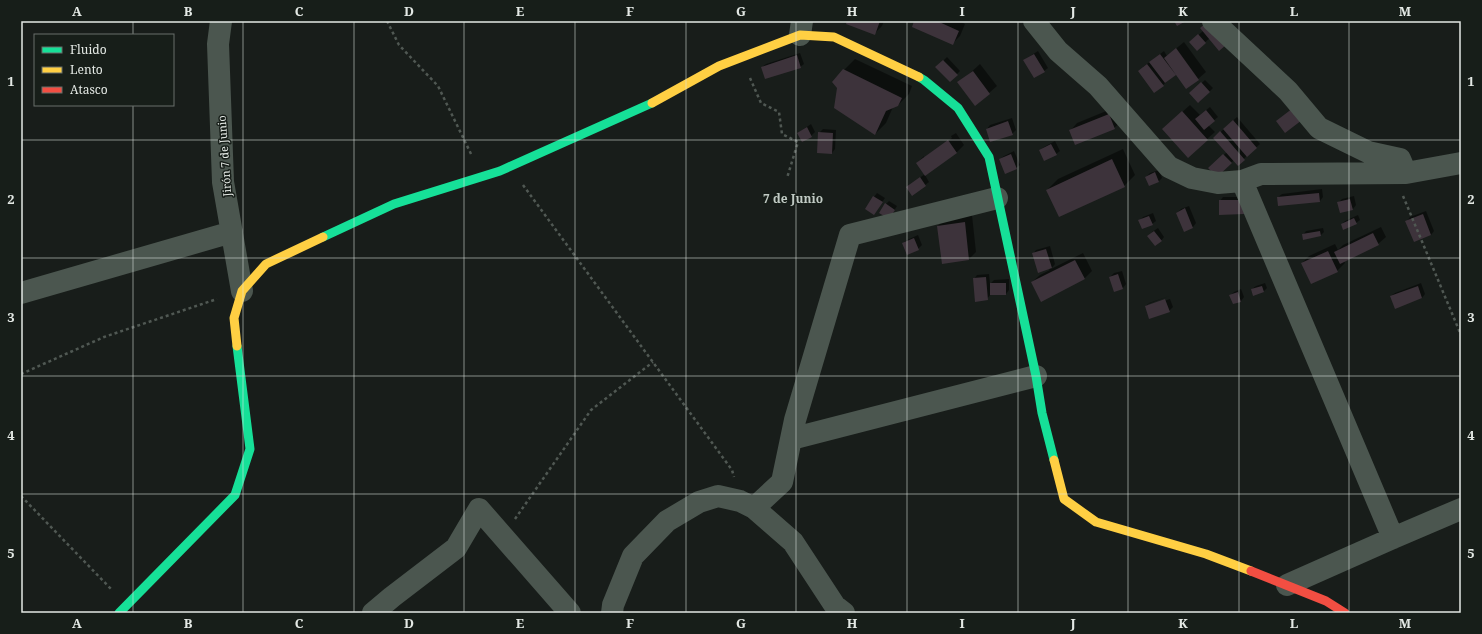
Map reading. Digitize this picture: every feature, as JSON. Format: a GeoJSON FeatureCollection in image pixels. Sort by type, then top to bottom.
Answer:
{"type":"FeatureCollection","features":[{"type":"Feature","properties":{"kind":"street","name":"Jirón 7 de Junio"},"geometry":{"type":"LineString","coordinates":[[221,21],[218,44],[224,182],[242,291]]}},
{"type":"Feature","properties":{"kind":"street"},"geometry":{"type":"LineString","coordinates":[[1034,21],[1058,51],[1098,86],[1169,167],[1192,178],[1218,183],[1242,181],[1261,174],[1399,173],[1461,163]]}},
{"type":"Feature","properties":{"kind":"street"},"geometry":{"type":"LineString","coordinates":[[1213,21],[1288,91],[1319,128],[1368,152],[1400,159],[1399,173]]}},
{"type":"Feature","properties":{"kind":"street"},"geometry":{"type":"LineString","coordinates":[[119,613],[236,495],[250,449],[234,318],[242,291],[266,264],[394,204],[510,166],[662,99],[719,66],[742,58],[801,28],[834,38],[924,80],[958,108],[989,157],[1036,376],[1042,413],[1064,499],[1096,522],[1206,554],[1326,601],[1345,613]]}},
{"type":"Feature","properties":{"kind":"street"},"geometry":{"type":"LineString","coordinates":[[1242,181],[1393,538]]}},
{"type":"Feature","properties":{"kind":"street"},"geometry":{"type":"LineString","coordinates":[[747,504],[782,482],[795,420],[850,235],[997,198]]}},
{"type":"Feature","properties":{"kind":"street"},"geometry":{"type":"LineString","coordinates":[[21,292],[232,232]]}},
{"type":"Feature","properties":{"kind":"street"},"geometry":{"type":"LineString","coordinates":[[791,439],[1036,376]]}},
{"type":"Feature","properties":{"kind":"street"},"geometry":{"type":"LineString","coordinates":[[612,613],[613,605],[633,556],[667,521],[699,502],[718,496],[747,504],[793,542],[835,606],[844,613]]}},
{"type":"Feature","properties":{"kind":"street"},"geometry":{"type":"LineString","coordinates":[[374,613],[392,596],[456,548],[478,509],[570,613]]}},
{"type":"Feature","properties":{"kind":"street"},"geometry":{"type":"LineString","coordinates":[[1287,585],[1461,509]]}},
{"type":"Feature","properties":{"kind":"path"},"geometry":{"type":"LineString","coordinates":[[387,21],[399,45],[438,86],[482,176]]}},
{"type":"Feature","properties":{"kind":"path"},"geometry":{"type":"LineString","coordinates":[[742,58],[761,103],[779,112],[782,134],[798,142],[787,178]]}},
{"type":"Feature","properties":{"kind":"path"},"geometry":{"type":"LineString","coordinates":[[510,166],[732,470],[747,504]]}},
{"type":"Feature","properties":{"kind":"path"},"geometry":{"type":"LineString","coordinates":[[1399,173],[1461,335]]}},
{"type":"Feature","properties":{"kind":"path"},"geometry":{"type":"LineString","coordinates":[[21,374],[104,337],[242,291]]}},
{"type":"Feature","properties":{"kind":"path"},"geometry":{"type":"LineString","coordinates":[[502,537],[591,410],[653,362]]}},
{"type":"Feature","properties":{"kind":"path"},"geometry":{"type":"LineString","coordinates":[[21,496],[127,605]]}},
{"type":"Feature","properties":{"kind":"building"},"geometry":{"type":"Polygon","coordinates":[[[847,21],[880,21],[875,35],[846,24],[847,21]]]}},
{"type":"Feature","properties":{"kind":"building"},"geometry":{"type":"Polygon","coordinates":[[[914,21],[937,21],[959,31],[953,45],[912,27],[914,21]]]}},
{"type":"Feature","properties":{"kind":"building"},"geometry":{"type":"Polygon","coordinates":[[[1174,21],[1186,21],[1177,26],[1174,21]]]}},
{"type":"Feature","properties":{"kind":"building"},"geometry":{"type":"Polygon","coordinates":[[[1207,22],[1226,45],[1219,51],[1200,28],[1207,22]]]}},
{"type":"Feature","properties":{"kind":"building"},"geometry":{"type":"Polygon","coordinates":[[[1198,34],[1206,43],[1197,51],[1189,42],[1198,34]]]}},
{"type":"Feature","properties":{"kind":"building"},"geometry":{"type":"Polygon","coordinates":[[[1176,48],[1199,80],[1186,89],[1164,58],[1176,48]]]}},
{"type":"Feature","properties":{"kind":"building"},"geometry":{"type":"Polygon","coordinates":[[[1034,54],[1045,72],[1034,78],[1023,60],[1034,54]]]}},
{"type":"Feature","properties":{"kind":"building"},"geometry":{"type":"Polygon","coordinates":[[[1160,54],[1176,75],[1165,83],[1149,62],[1160,54]]]}},
{"type":"Feature","properties":{"kind":"building"},"geometry":{"type":"Polygon","coordinates":[[[797,55],[801,68],[765,79],[761,67],[797,55]]]}},
{"type":"Feature","properties":{"kind":"building"},"geometry":{"type":"Polygon","coordinates":[[[943,60],[958,75],[950,82],[935,67],[943,60]]]}},
{"type":"Feature","properties":{"kind":"building"},"geometry":{"type":"Polygon","coordinates":[[[1147,64],[1164,86],[1154,93],[1138,71],[1147,64]]]}},
{"type":"Feature","properties":{"kind":"building"},"geometry":{"type":"Polygon","coordinates":[[[843,69],[902,98],[898,106],[886,111],[875,135],[834,108],[837,88],[832,82],[843,69]]]}},
{"type":"Feature","properties":{"kind":"building"},"geometry":{"type":"Polygon","coordinates":[[[973,71],[990,94],[975,106],[957,82],[973,71]]]}},
{"type":"Feature","properties":{"kind":"building"},"geometry":{"type":"Polygon","coordinates":[[[1201,82],[1210,92],[1198,103],[1189,93],[1201,82]]]}},
{"type":"Feature","properties":{"kind":"building"},"geometry":{"type":"Polygon","coordinates":[[[1297,105],[1306,117],[1285,133],[1276,121],[1297,105]]]}},
{"type":"Feature","properties":{"kind":"building"},"geometry":{"type":"Polygon","coordinates":[[[1206,110],[1215,121],[1204,130],[1195,119],[1206,110]]]}},
{"type":"Feature","properties":{"kind":"building"},"geometry":{"type":"Polygon","coordinates":[[[1182,111],[1208,140],[1188,158],[1162,129],[1182,111]]]}},
{"type":"Feature","properties":{"kind":"building"},"geometry":{"type":"Polygon","coordinates":[[[1109,114],[1115,129],[1075,145],[1069,130],[1109,114]]]}},
{"type":"Feature","properties":{"kind":"building"},"geometry":{"type":"Polygon","coordinates":[[[1233,120],[1257,148],[1247,157],[1223,129],[1233,120]]]}},
{"type":"Feature","properties":{"kind":"building"},"geometry":{"type":"Polygon","coordinates":[[[1008,121],[1013,135],[990,142],[986,129],[1008,121]]]}},
{"type":"Feature","properties":{"kind":"building"},"geometry":{"type":"Polygon","coordinates":[[[807,127],[812,137],[802,142],[797,133],[807,127]]]}},
{"type":"Feature","properties":{"kind":"building"},"geometry":{"type":"Polygon","coordinates":[[[1220,131],[1245,160],[1238,166],[1213,138],[1220,131]]]}},
{"type":"Feature","properties":{"kind":"building"},"geometry":{"type":"Polygon","coordinates":[[[818,132],[833,133],[832,154],[817,153],[818,132]]]}},
{"type":"Feature","properties":{"kind":"building"},"geometry":{"type":"Polygon","coordinates":[[[948,140],[957,153],[925,176],[916,163],[948,140]]]}},
{"type":"Feature","properties":{"kind":"building"},"geometry":{"type":"Polygon","coordinates":[[[1051,144],[1057,155],[1044,161],[1039,150],[1051,144]]]}},
{"type":"Feature","properties":{"kind":"building"},"geometry":{"type":"Polygon","coordinates":[[[1011,154],[1017,169],[1005,174],[999,159],[1011,154]]]}},
{"type":"Feature","properties":{"kind":"building"},"geometry":{"type":"Polygon","coordinates":[[[1223,154],[1232,163],[1217,177],[1208,168],[1223,154]]]}},
{"type":"Feature","properties":{"kind":"building"},"geometry":{"type":"Polygon","coordinates":[[[1112,159],[1125,187],[1059,217],[1046,190],[1112,159]]]}},
{"type":"Feature","properties":{"kind":"building"},"geometry":{"type":"Polygon","coordinates":[[[1155,172],[1159,182],[1149,186],[1145,177],[1155,172]]]}},
{"type":"Feature","properties":{"kind":"building"},"geometry":{"type":"Polygon","coordinates":[[[920,177],[926,186],[912,196],[906,187],[920,177]]]}},
{"type":"Feature","properties":{"kind":"building"},"geometry":{"type":"Polygon","coordinates":[[[1319,193],[1320,202],[1278,206],[1277,197],[1319,193]]]}},
{"type":"Feature","properties":{"kind":"building"},"geometry":{"type":"Polygon","coordinates":[[[873,196],[883,202],[874,215],[865,209],[873,196]]]}},
{"type":"Feature","properties":{"kind":"building"},"geometry":{"type":"Polygon","coordinates":[[[1350,199],[1353,210],[1340,213],[1337,202],[1350,199]]]}},
{"type":"Feature","properties":{"kind":"building"},"geometry":{"type":"Polygon","coordinates":[[[1219,200],[1244,200],[1244,214],[1219,215],[1219,200]]]}},
{"type":"Feature","properties":{"kind":"building"},"geometry":{"type":"Polygon","coordinates":[[[885,203],[895,210],[889,219],[879,213],[885,203]]]}},
{"type":"Feature","properties":{"kind":"building"},"geometry":{"type":"Polygon","coordinates":[[[1185,208],[1193,228],[1184,232],[1176,213],[1185,208]]]}},
{"type":"Feature","properties":{"kind":"building"},"geometry":{"type":"Polygon","coordinates":[[[1423,214],[1431,235],[1414,242],[1405,221],[1423,214]]]}},
{"type":"Feature","properties":{"kind":"building"},"geometry":{"type":"Polygon","coordinates":[[[1149,216],[1153,225],[1142,229],[1138,220],[1149,216]]]}},
{"type":"Feature","properties":{"kind":"building"},"geometry":{"type":"Polygon","coordinates":[[[1354,218],[1357,224],[1343,230],[1341,224],[1354,218]]]}},
{"type":"Feature","properties":{"kind":"building"},"geometry":{"type":"Polygon","coordinates":[[[965,222],[969,260],[942,264],[937,226],[965,222]]]}},
{"type":"Feature","properties":{"kind":"building"},"geometry":{"type":"Polygon","coordinates":[[[1154,231],[1162,241],[1155,246],[1147,236],[1154,231]]]}},
{"type":"Feature","properties":{"kind":"building"},"geometry":{"type":"Polygon","coordinates":[[[1320,231],[1321,236],[1303,240],[1302,234],[1320,231]]]}},
{"type":"Feature","properties":{"kind":"building"},"geometry":{"type":"Polygon","coordinates":[[[1373,233],[1379,245],[1340,264],[1334,252],[1373,233]]]}},
{"type":"Feature","properties":{"kind":"building"},"geometry":{"type":"Polygon","coordinates":[[[914,238],[919,250],[907,255],[902,243],[914,238]]]}},
{"type":"Feature","properties":{"kind":"building"},"geometry":{"type":"Polygon","coordinates":[[[1046,249],[1052,268],[1038,273],[1032,253],[1046,249]]]}},
{"type":"Feature","properties":{"kind":"building"},"geometry":{"type":"Polygon","coordinates":[[[1328,251],[1338,272],[1311,284],[1301,263],[1328,251]]]}},
{"type":"Feature","properties":{"kind":"building"},"geometry":{"type":"Polygon","coordinates":[[[1075,260],[1085,279],[1041,302],[1031,282],[1075,260]]]}},
{"type":"Feature","properties":{"kind":"building"},"geometry":{"type":"Polygon","coordinates":[[[1118,274],[1123,289],[1114,292],[1109,277],[1118,274]]]}},
{"type":"Feature","properties":{"kind":"building"},"geometry":{"type":"Polygon","coordinates":[[[986,277],[988,300],[975,302],[973,278],[986,277]]]}},
{"type":"Feature","properties":{"kind":"building"},"geometry":{"type":"Polygon","coordinates":[[[990,283],[1006,283],[1006,295],[990,295],[990,283]]]}},
{"type":"Feature","properties":{"kind":"building"},"geometry":{"type":"Polygon","coordinates":[[[1262,286],[1264,292],[1253,296],[1251,289],[1262,286]]]}},
{"type":"Feature","properties":{"kind":"building"},"geometry":{"type":"Polygon","coordinates":[[[1418,286],[1422,298],[1395,309],[1390,296],[1418,286]]]}},
{"type":"Feature","properties":{"kind":"building"},"geometry":{"type":"Polygon","coordinates":[[[1238,292],[1241,302],[1233,304],[1229,295],[1238,292]]]}},
{"type":"Feature","properties":{"kind":"building"},"geometry":{"type":"Polygon","coordinates":[[[1165,299],[1170,312],[1149,319],[1145,306],[1165,299]]]}},
{"type":"Feature","properties":{"kind":"traffic: fast"},"geometry":{"type":"LineString","coordinates":[[919,77],[958,108],[989,157],[1036,376],[1042,413],[1054,460]]}},
{"type":"Feature","properties":{"kind":"traffic: fast"},"geometry":{"type":"LineString","coordinates":[[323,237],[394,204],[500,171],[652,103]]}},
{"type":"Feature","properties":{"kind":"traffic: fast"},"geometry":{"type":"LineString","coordinates":[[119,613],[235,495],[250,449],[237,346]]}},
{"type":"Feature","properties":{"kind":"traffic: slow"},"geometry":{"type":"LineString","coordinates":[[652,103],[719,66],[800,35],[834,37],[919,77]]}},
{"type":"Feature","properties":{"kind":"traffic: slow"},"geometry":{"type":"LineString","coordinates":[[237,346],[234,318],[242,291],[266,264],[323,237]]}},
{"type":"Feature","properties":{"kind":"traffic: slow"},"geometry":{"type":"LineString","coordinates":[[1054,460],[1064,499],[1096,522],[1206,554],[1251,571]]}},
{"type":"Feature","properties":{"kind":"traffic: jam"},"geometry":{"type":"LineString","coordinates":[[1251,571],[1326,601],[1345,613]]}},
{"type":"Feature","properties":{"kind":"district","name":"7 de Junio"},"geometry":{"type":"Point","coordinates":[793,198]}}]}
